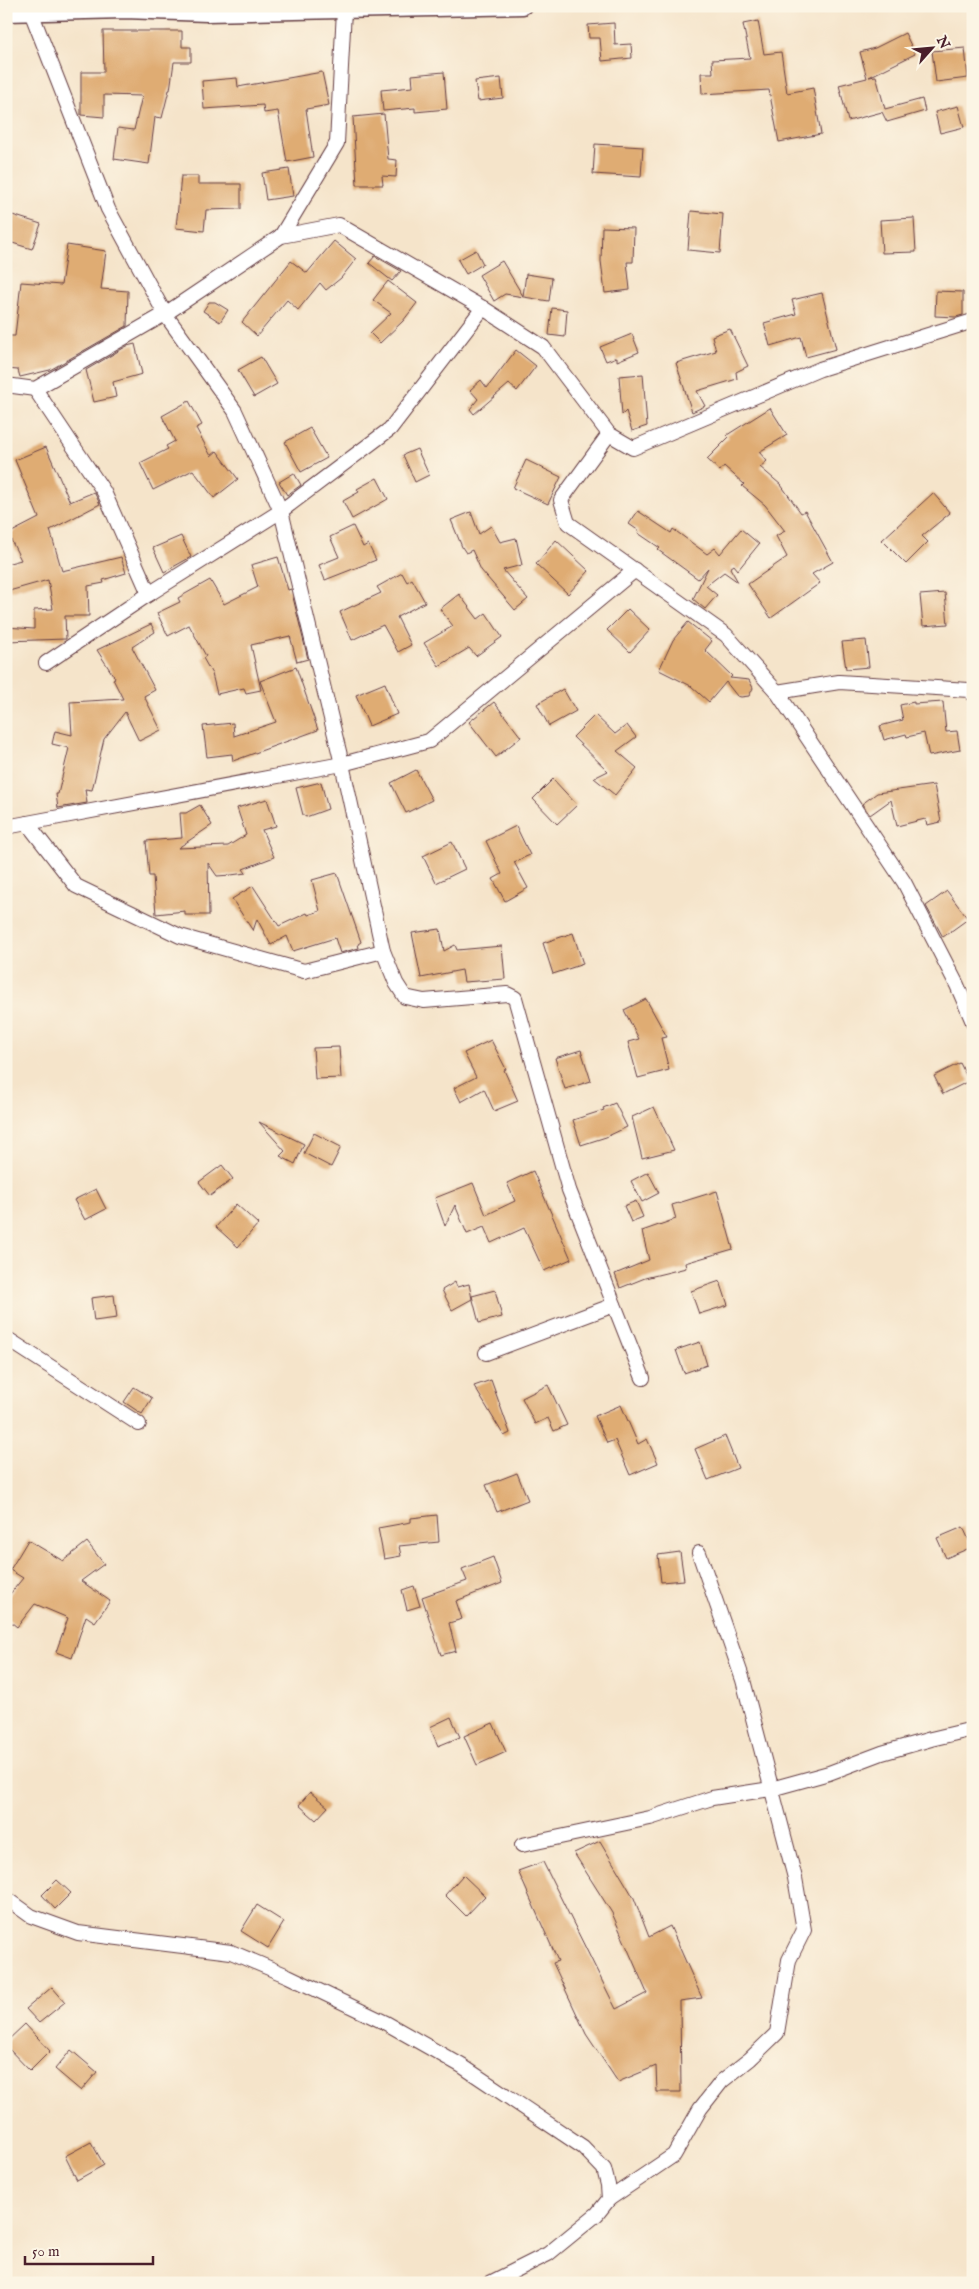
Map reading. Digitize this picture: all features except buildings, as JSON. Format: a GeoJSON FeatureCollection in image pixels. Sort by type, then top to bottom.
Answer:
{"type":"FeatureCollection","features":[{"type":"Feature","properties":{"kind":"street"},"geometry":{"type":"LineString","coordinates":[[6,13],[124,8],[344,10],[523,6]]}},
{"type":"Feature","properties":{"kind":"street"},"geometry":{"type":"LineString","coordinates":[[281,236],[337,143],[344,10]]}},
{"type":"Feature","properties":{"kind":"street"},"geometry":{"type":"LineString","coordinates":[[31,12],[108,209],[165,314],[235,411],[281,511],[342,764],[383,950],[396,983],[405,997],[424,1001],[507,994],[515,998],[569,1190],[642,1378]]}},
{"type":"Feature","properties":{"kind":"street"},"geometry":{"type":"LineString","coordinates":[[6,385],[35,389],[165,314],[281,236],[339,225],[483,308],[543,348],[609,434],[633,448],[820,369],[973,321]]}},
{"type":"Feature","properties":{"kind":"street"},"geometry":{"type":"LineString","coordinates":[[46,663],[148,594],[281,511],[390,429],[483,308]]}},
{"type":"Feature","properties":{"kind":"street"},"geometry":{"type":"LineString","coordinates":[[35,389],[104,492],[148,594]]}},
{"type":"Feature","properties":{"kind":"street"},"geometry":{"type":"LineString","coordinates":[[609,434],[561,500],[568,523],[726,635],[777,692],[904,882],[958,985],[973,1022]]}},
{"type":"Feature","properties":{"kind":"street"},"geometry":{"type":"LineString","coordinates":[[6,827],[342,764],[429,740],[635,570]]}},
{"type":"Feature","properties":{"kind":"street"},"geometry":{"type":"LineString","coordinates":[[777,692],[840,682],[970,690],[973,694]]}},
{"type":"Feature","properties":{"kind":"street"},"geometry":{"type":"LineString","coordinates":[[27,823],[76,886],[180,936],[304,971],[383,950]]}},
{"type":"Feature","properties":{"kind":"street"},"geometry":{"type":"LineString","coordinates":[[486,1353],[614,1306]]}},
{"type":"Feature","properties":{"kind":"street"},"geometry":{"type":"LineString","coordinates":[[6,1338],[139,1424]]}},
{"type":"Feature","properties":{"kind":"street"},"geometry":{"type":"LineString","coordinates":[[490,2283],[548,2254],[597,2214],[609,2199],[674,2155],[700,2109],[722,2081],[777,2034],[789,1960],[804,1930],[795,1878],[770,1789],[743,1680],[699,1553]]}},
{"type":"Feature","properties":{"kind":"street"},"geometry":{"type":"LineString","coordinates":[[522,1845],[650,1818],[712,1798],[770,1789],[829,1773],[931,1739],[973,1729]]}},
{"type":"Feature","properties":{"kind":"street"},"geometry":{"type":"LineString","coordinates":[[6,1898],[31,1916],[78,1933],[232,1952],[288,1976],[386,2023],[462,2066],[583,2147],[604,2169],[609,2199]]}}]}
